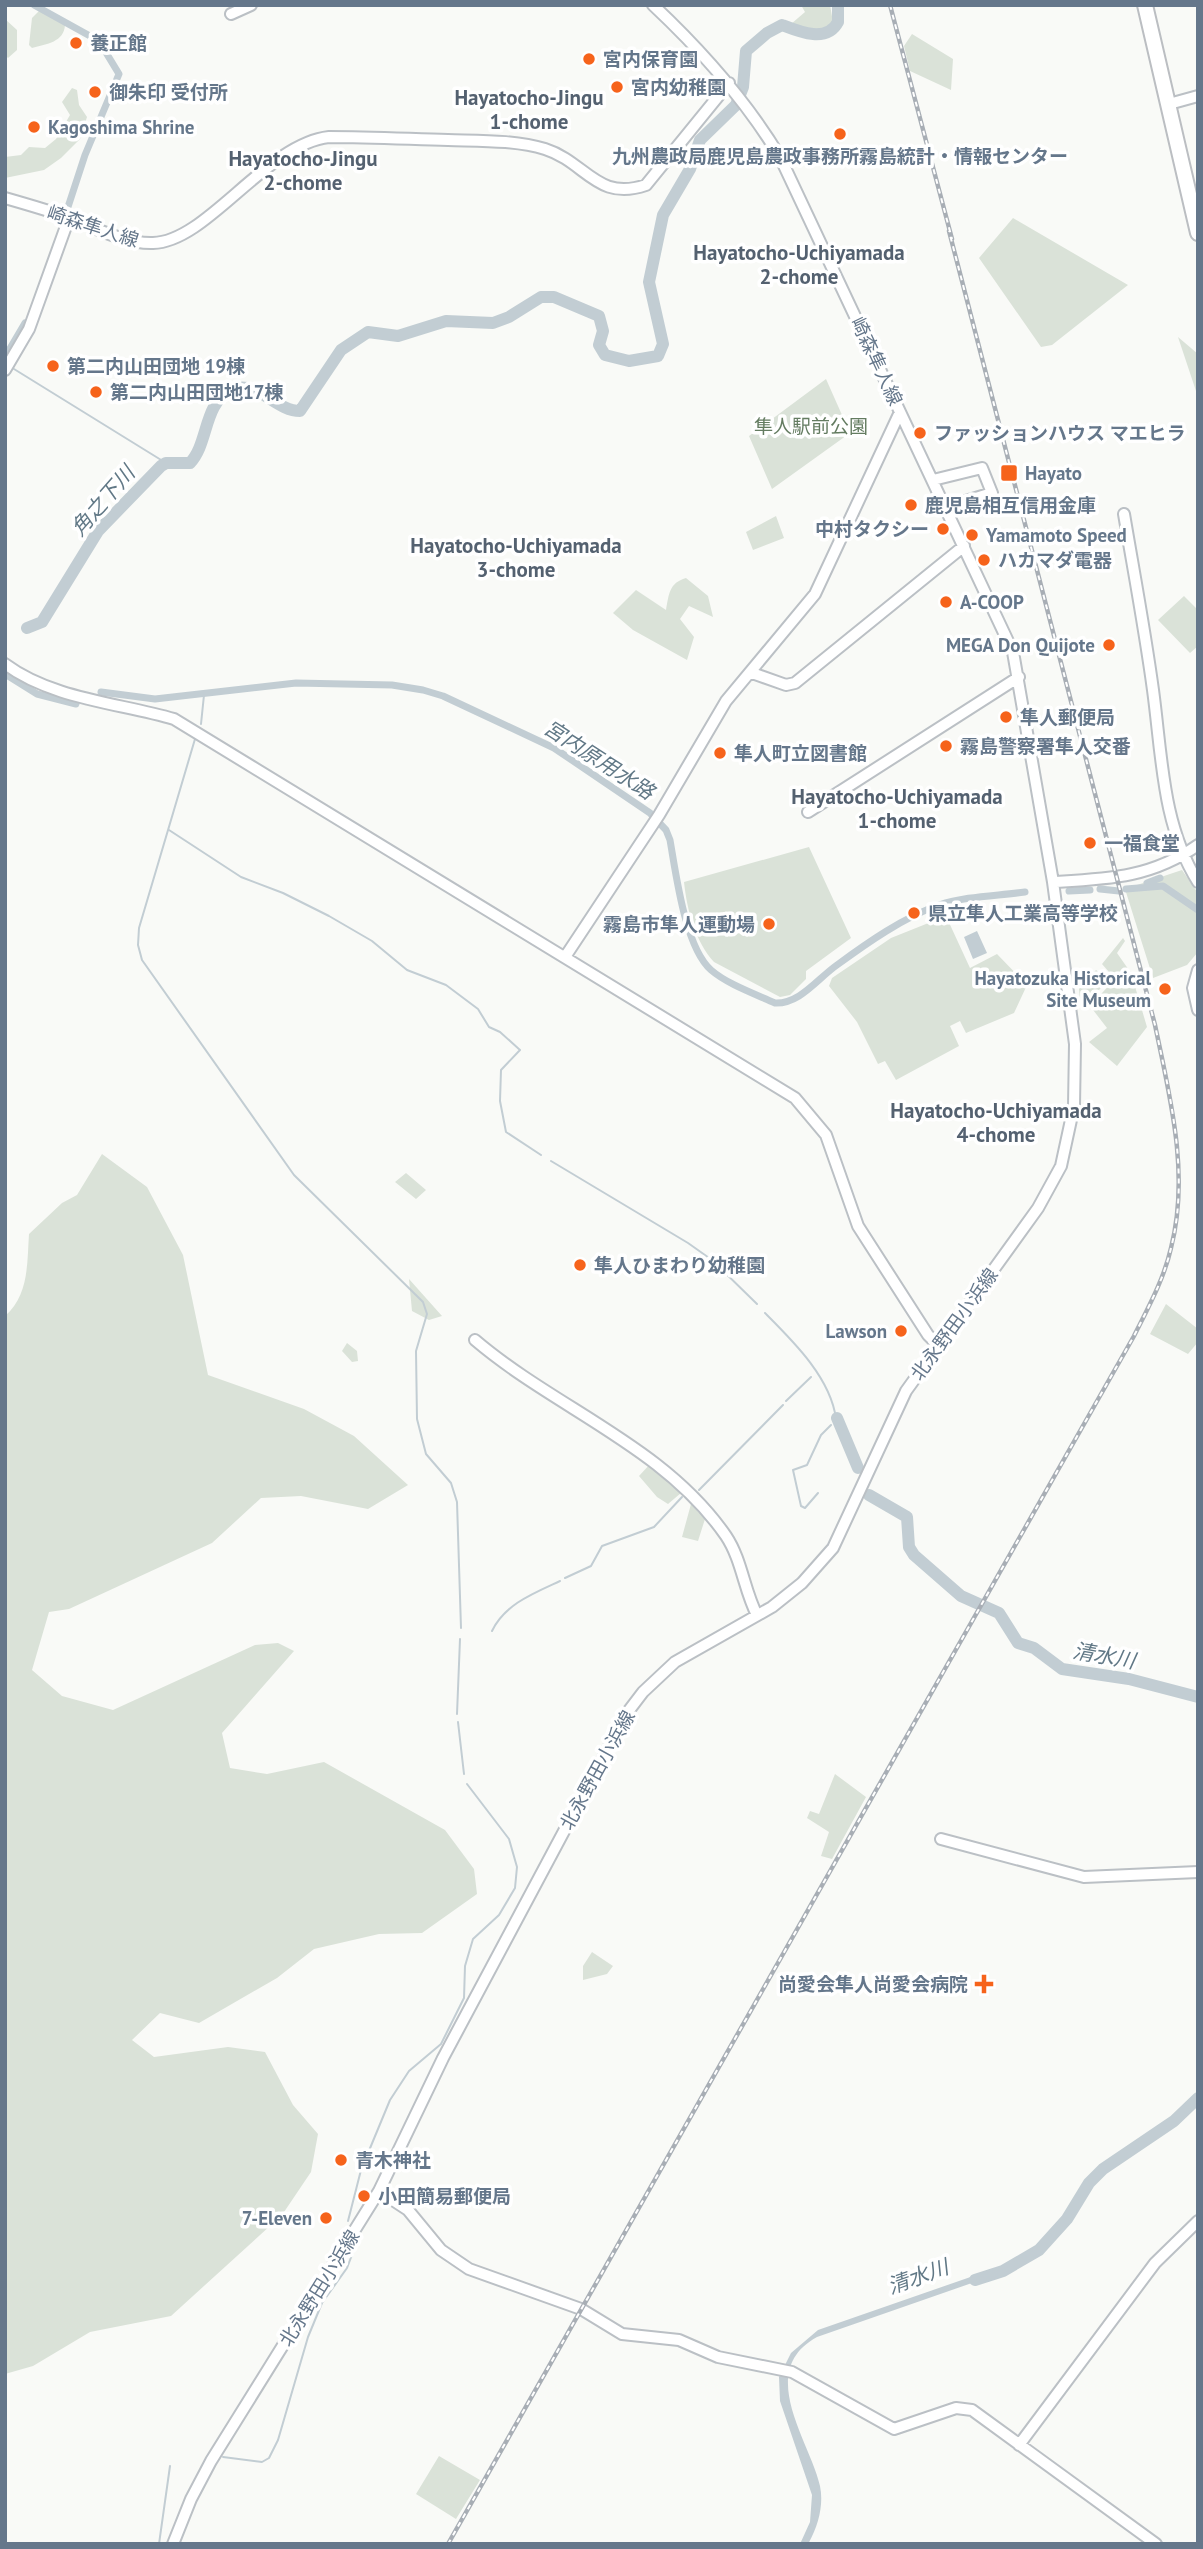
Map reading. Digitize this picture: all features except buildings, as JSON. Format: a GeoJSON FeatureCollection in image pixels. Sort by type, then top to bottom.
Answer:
{"type":"FeatureCollection","features":[{"type":"Feature","properties":{"kind":"highway"},"geometry":{"type":"LineString","coordinates":[[1145,5],[1198,233]]}},
{"type":"Feature","properties":{"kind":"street"},"geometry":{"type":"LineString","coordinates":[[231,14],[251,5]]}},
{"type":"Feature","properties":{"kind":"street"},"geometry":{"type":"LineString","coordinates":[[653,5],[694,43],[729,83]]}},
{"type":"Feature","properties":{"kind":"street","name":"崎森隼人線"},"geometry":{"type":"LineString","coordinates":[[5,198],[132,241],[164,242],[191,228],[284,154],[311,140],[329,136],[490,141],[538,147],[558,154],[607,188],[628,190],[646,184],[729,83],[761,125],[790,176],[1013,652],[1052,882]]}},
{"type":"Feature","properties":{"kind":"street"},"geometry":{"type":"LineString","coordinates":[[1169,104],[1198,96]]}},
{"type":"Feature","properties":{"kind":"street"},"geometry":{"type":"LineString","coordinates":[[5,370],[29,329],[69,218]]}},
{"type":"Feature","properties":{"kind":"street"},"geometry":{"type":"LineString","coordinates":[[565,957],[656,819],[726,701],[816,594],[900,412]]}},
{"type":"Feature","properties":{"kind":"street"},"geometry":{"type":"LineString","coordinates":[[933,480],[982,468],[992,493],[946,508]]}},
{"type":"Feature","properties":{"kind":"street"},"geometry":{"type":"LineString","coordinates":[[1124,514],[1153,690],[1163,782],[1182,856],[1198,882]]}},
{"type":"Feature","properties":{"kind":"street"},"geometry":{"type":"LineString","coordinates":[[752,673],[786,685],[795,683],[964,546]]}},
{"type":"Feature","properties":{"kind":"street"},"geometry":{"type":"LineString","coordinates":[[5,664],[32,680],[59,691],[174,719],[795,1098],[826,1135],[859,1226],[876,1256],[928,1335],[938,1345]]}},
{"type":"Feature","properties":{"kind":"street"},"geometry":{"type":"LineString","coordinates":[[808,812],[1019,677]]}},
{"type":"Feature","properties":{"kind":"street"},"geometry":{"type":"LineString","coordinates":[[1052,882],[1108,878],[1152,871],[1198,845]]}},
{"type":"Feature","properties":{"kind":"street","name":"北永野田小浜線"},"geometry":{"type":"LineString","coordinates":[[173,2544],[191,2499],[211,2461],[379,2191],[449,2047],[628,1713],[643,1692],[675,1662],[795,1590],[833,1548],[897,1407],[938,1345],[1038,1208],[1061,1166],[1074,1106],[1075,1044],[1052,882]]}},
{"type":"Feature","properties":{"kind":"street"},"geometry":{"type":"LineString","coordinates":[[1198,970],[1194,988],[1198,1010]]}},
{"type":"Feature","properties":{"kind":"street"},"geometry":{"type":"LineString","coordinates":[[475,1340],[513,1372],[648,1456],[690,1494],[727,1539],[757,1615]]}},
{"type":"Feature","properties":{"kind":"street"},"geometry":{"type":"LineString","coordinates":[[941,1839],[1084,1877],[1198,1872]]}},
{"type":"Feature","properties":{"kind":"street"},"geometry":{"type":"LineString","coordinates":[[379,2191],[408,2210],[440,2250],[469,2269],[581,2309],[622,2334],[679,2340],[718,2357],[792,2372],[894,2429],[964,2407],[1156,2544]]}},
{"type":"Feature","properties":{"kind":"street"},"geometry":{"type":"LineString","coordinates":[[1019,2445],[1155,2263],[1198,2221]]}},
{"type":"Feature","properties":{"kind":"green space"},"geometry":{"type":"Polygon","coordinates":[[[801,5],[830,5],[833,22],[823,30],[813,32],[791,24],[805,12],[801,5]]]}},
{"type":"Feature","properties":{"kind":"green space"},"geometry":{"type":"Polygon","coordinates":[[[40,10],[65,25],[64,31],[58,39],[32,48],[29,45],[32,18],[40,10]]]}},
{"type":"Feature","properties":{"kind":"green space"},"geometry":{"type":"Polygon","coordinates":[[[5,19],[17,30],[17,50],[8,58],[5,55],[5,19]]]}},
{"type":"Feature","properties":{"kind":"green space"},"geometry":{"type":"Polygon","coordinates":[[[912,34],[953,59],[951,90],[910,71],[904,46],[912,34]]]}},
{"type":"Feature","properties":{"kind":"green space"},"geometry":{"type":"Polygon","coordinates":[[[72,88],[77,90],[79,105],[87,117],[80,139],[44,170],[5,178],[5,157],[21,155],[29,147],[45,148],[56,139],[70,115],[62,102],[72,88]]]}},
{"type":"Feature","properties":{"kind":"green space"},"geometry":{"type":"Polygon","coordinates":[[[1013,218],[1128,285],[1052,345],[1041,347],[979,258],[1013,218]]]}},
{"type":"Feature","properties":{"kind":"green space"},"geometry":{"type":"Polygon","coordinates":[[[1178,337],[1198,354],[1198,397],[1178,337]]]}},
{"type":"Feature","properties":{"kind":"green space","name":"隼人駅前公園"},"geometry":{"type":"Polygon","coordinates":[[[826,379],[850,433],[772,489],[749,436],[826,379]]]}},
{"type":"Feature","properties":{"kind":"green space"},"geometry":{"type":"Polygon","coordinates":[[[776,516],[784,538],[753,550],[746,532],[776,516]]]}},
{"type":"Feature","properties":{"kind":"green space"},"geometry":{"type":"Polygon","coordinates":[[[686,578],[708,596],[713,617],[689,606],[680,619],[694,637],[687,660],[633,630],[613,613],[636,590],[666,610],[673,586],[686,578]]]}},
{"type":"Feature","properties":{"kind":"green space"},"geometry":{"type":"Polygon","coordinates":[[[1184,596],[1198,610],[1198,646],[1190,653],[1158,620],[1184,596]]]}},
{"type":"Feature","properties":{"kind":"green space","name":"霧島市隼人運動場"},"geometry":{"type":"Polygon","coordinates":[[[809,847],[851,938],[806,971],[806,979],[790,995],[780,997],[714,962],[707,954],[693,925],[684,882],[809,847]]]}},
{"type":"Feature","properties":{"kind":"green space"},"geometry":{"type":"Polygon","coordinates":[[[1182,870],[1198,893],[1198,952],[1187,965],[1153,978],[1125,889],[1182,870]]]}},
{"type":"Feature","properties":{"kind":"green space"},"geometry":{"type":"Polygon","coordinates":[[[946,916],[970,968],[997,954],[1027,985],[1014,1013],[966,1033],[960,1021],[950,1026],[959,1046],[896,1080],[885,1061],[878,1064],[857,1022],[829,986],[832,978],[891,938],[946,916]]]}},
{"type":"Feature","properties":{"kind":"green space"},"geometry":{"type":"Polygon","coordinates":[[[1123,938],[1125,941],[1117,953],[1131,973],[1147,1027],[1117,1066],[1089,1042],[1107,1028],[1090,1006],[1115,979],[1102,964],[1123,938]]]}},
{"type":"Feature","properties":{"kind":"green space"},"geometry":{"type":"Polygon","coordinates":[[[1096,970],[1108,980],[1081,1010],[1079,989],[1096,970]]]}},
{"type":"Feature","properties":{"kind":"green space"},"geometry":{"type":"Polygon","coordinates":[[[102,1154],[147,1187],[183,1255],[208,1375],[304,1409],[354,1436],[408,1485],[368,1509],[301,1496],[261,1498],[212,1543],[69,1609],[49,1612],[32,1670],[62,1696],[113,1710],[255,1645],[278,1643],[294,1651],[222,1733],[230,1768],[267,1774],[324,1762],[445,1830],[474,1869],[477,1894],[422,1933],[379,1934],[314,1949],[277,1978],[199,2023],[160,2013],[132,2040],[154,2057],[228,2047],[265,2052],[293,2105],[318,2134],[311,2172],[282,2215],[171,2316],[90,2332],[33,2366],[5,2374],[5,1316],[19,1299],[23,1289],[29,1234],[62,1203],[77,1195],[102,1154]]]}},
{"type":"Feature","properties":{"kind":"green space"},"geometry":{"type":"Polygon","coordinates":[[[406,1173],[426,1190],[416,1199],[395,1182],[406,1173]]]}},
{"type":"Feature","properties":{"kind":"green space"},"geometry":{"type":"Polygon","coordinates":[[[409,1279],[442,1316],[429,1320],[412,1311],[409,1279]]]}},
{"type":"Feature","properties":{"kind":"green space"},"geometry":{"type":"Polygon","coordinates":[[[1166,1304],[1198,1329],[1198,1342],[1188,1354],[1150,1334],[1166,1304]]]}},
{"type":"Feature","properties":{"kind":"green space"},"geometry":{"type":"Polygon","coordinates":[[[347,1343],[357,1351],[358,1361],[352,1362],[342,1351],[347,1343]]]}},
{"type":"Feature","properties":{"kind":"green space"},"geometry":{"type":"Polygon","coordinates":[[[651,1463],[681,1493],[668,1504],[657,1497],[639,1476],[651,1463]]]}},
{"type":"Feature","properties":{"kind":"green space"},"geometry":{"type":"Polygon","coordinates":[[[691,1504],[705,1519],[698,1541],[682,1537],[691,1504]]]}},
{"type":"Feature","properties":{"kind":"green space"},"geometry":{"type":"Polygon","coordinates":[[[835,1774],[866,1797],[832,1859],[821,1856],[829,1832],[807,1818],[810,1811],[819,1814],[835,1774]]]}},
{"type":"Feature","properties":{"kind":"green space"},"geometry":{"type":"Polygon","coordinates":[[[592,1952],[613,1966],[607,1974],[583,1980],[583,1966],[592,1952]]]}},
{"type":"Feature","properties":{"kind":"green space"},"geometry":{"type":"Polygon","coordinates":[[[439,2456],[480,2480],[456,2519],[416,2494],[439,2456]]]}},
{"type":"Feature","properties":{"kind":"shaded area"},"geometry":{"type":"Polygon","coordinates":[[[977,931],[987,953],[973,959],[964,937],[977,931]]]}},
{"type":"Feature","properties":{"kind":"shaded area"},"geometry":{"type":"Polygon","coordinates":[[[982,2273],[992,2276],[817,2337],[799,2351],[790,2368],[788,2387],[791,2407],[820,2486],[821,2501],[812,2537],[808,2544],[800,2544],[810,2522],[812,2495],[780,2401],[779,2377],[791,2353],[818,2330],[982,2273]]]}},
{"type":"Feature","properties":{"kind":"waterway","name":"宮内原用水路"},"geometry":{"type":"LineString","coordinates":[[34,5],[99,41],[119,74],[85,155],[67,210]]}},
{"type":"Feature","properties":{"kind":"waterway","name":"角之下川"},"geometry":{"type":"LineString","coordinates":[[27,628],[42,622],[98,531],[161,466],[166,463],[190,463],[196,455],[215,404],[231,390],[249,388],[282,406],[300,411],[341,350],[368,332],[398,336],[446,321],[493,323],[509,317],[541,297],[554,297],[599,316],[603,331],[599,345],[605,355],[629,361],[658,356],[663,344],[649,282],[663,215],[690,169],[700,140],[736,105],[743,87],[746,51],[767,33],[782,25],[813,34],[827,32],[838,22],[838,5]]}},
{"type":"Feature","properties":{"kind":"waterway","name":"宮内原用水路"},"geometry":{"type":"LineString","coordinates":[[5,357],[25,323]]}},
{"type":"Feature","properties":{"kind":"waterway"},"geometry":{"type":"LineString","coordinates":[[14,369],[166,463]]}},
{"type":"Feature","properties":{"kind":"waterway","name":"宮内原用水路"},"geometry":{"type":"LineString","coordinates":[[5,674],[37,694],[76,704]]}},
{"type":"Feature","properties":{"kind":"waterway","name":"宮内原用水路"},"geometry":{"type":"LineString","coordinates":[[101,692],[155,699],[296,683],[392,685],[443,696],[554,748],[650,813],[666,830],[670,840],[688,928],[702,959],[725,980],[775,1003],[800,995],[873,940],[926,910],[960,900],[1025,892]]}},
{"type":"Feature","properties":{"kind":"waterway"},"geometry":{"type":"LineString","coordinates":[[201,724],[204,695]]}},
{"type":"Feature","properties":{"kind":"waterway"},"geometry":{"type":"LineString","coordinates":[[195,739],[139,928],[138,945],[142,960],[294,1175],[423,1302],[427,1314],[416,1351],[417,1419],[426,1454],[451,1483],[457,1502],[461,1628]]}},
{"type":"Feature","properties":{"kind":"waterway"},"geometry":{"type":"LineString","coordinates":[[169,830],[241,877],[283,893],[329,916],[372,941],[407,970],[446,985],[478,1009],[489,1027],[500,1032],[520,1050],[501,1070],[500,1101],[506,1132],[541,1155]]}},
{"type":"Feature","properties":{"kind":"waterway","name":"宮内原用水路"},"geometry":{"type":"LineString","coordinates":[[1147,883],[1160,878]]}},
{"type":"Feature","properties":{"kind":"waterway","name":"宮内原用水路"},"geometry":{"type":"LineString","coordinates":[[1126,889],[1163,886],[1198,910]]}},
{"type":"Feature","properties":{"kind":"waterway","name":"宮内原用水路"},"geometry":{"type":"LineString","coordinates":[[1100,889],[1119,891]]}},
{"type":"Feature","properties":{"kind":"waterway","name":"宮内原用水路"},"geometry":{"type":"LineString","coordinates":[[1069,891],[1090,890]]}},
{"type":"Feature","properties":{"kind":"waterway"},"geometry":{"type":"LineString","coordinates":[[551,1161],[688,1243],[712,1260],[757,1304]]}},
{"type":"Feature","properties":{"kind":"waterway"},"geometry":{"type":"LineString","coordinates":[[765,1313],[819,1375],[833,1404],[836,1419]]}},
{"type":"Feature","properties":{"kind":"waterway"},"geometry":{"type":"LineString","coordinates":[[786,1401],[811,1377]]}},
{"type":"Feature","properties":{"kind":"waterway"},"geometry":{"type":"LineString","coordinates":[[699,1490],[783,1405]]}},
{"type":"Feature","properties":{"kind":"waterway","name":"清水川"},"geometry":{"type":"LineString","coordinates":[[837,1418],[858,1468]]}},
{"type":"Feature","properties":{"kind":"waterway"},"geometry":{"type":"LineString","coordinates":[[818,1493],[805,1508],[801,1506],[793,1470],[807,1465],[821,1435],[831,1425]]}},
{"type":"Feature","properties":{"kind":"waterway","name":"清水川"},"geometry":{"type":"LineString","coordinates":[[869,1495],[907,1517],[909,1547],[914,1555],[961,1596],[999,1613],[1018,1643],[1034,1648],[1062,1669],[1129,1679],[1198,1697]]}},
{"type":"Feature","properties":{"kind":"waterway"},"geometry":{"type":"LineString","coordinates":[[565,1578],[591,1566],[602,1546],[654,1527],[682,1497]]}},
{"type":"Feature","properties":{"kind":"waterway"},"geometry":{"type":"LineString","coordinates":[[492,1631],[512,1606],[560,1581]]}},
{"type":"Feature","properties":{"kind":"waterway"},"geometry":{"type":"LineString","coordinates":[[457,1714],[460,1639]]}},
{"type":"Feature","properties":{"kind":"waterway"},"geometry":{"type":"LineString","coordinates":[[458,1722],[464,1774]]}},
{"type":"Feature","properties":{"kind":"waterway"},"geometry":{"type":"LineString","coordinates":[[348,2221],[361,2170],[390,2100],[409,2071],[441,2044],[464,1998],[465,1966],[473,1939],[499,1915],[515,1888],[517,1867],[509,1839],[467,1784]]}},
{"type":"Feature","properties":{"kind":"waterway","name":"清水川"},"geometry":{"type":"LineString","coordinates":[[975,2280],[1003,2271],[1039,2250],[1067,2219],[1089,2183],[1103,2169],[1174,2121],[1198,2098]]}},
{"type":"Feature","properties":{"kind":"waterway"},"geometry":{"type":"LineString","coordinates":[[223,2457],[262,2462],[269,2458],[278,2440],[308,2337],[322,2303],[347,2268],[355,2247]]}},
{"type":"Feature","properties":{"kind":"waterway"},"geometry":{"type":"LineString","coordinates":[[159,2544],[170,2466]]}},
{"type":"Feature","properties":{"kind":"railway"},"geometry":{"type":"LineString","coordinates":[[890,5],[952,239]]}},
{"type":"Feature","properties":{"kind":"railway"},"geometry":{"type":"LineString","coordinates":[[448,2544],[1134,1336],[1160,1282],[1171,1248],[1179,1192],[1176,1136],[1155,1025],[949,231]]}},
{"type":"Feature","properties":{"kind":"place","name":"養正館"},"geometry":{"type":"Point","coordinates":[76,43]}},
{"type":"Feature","properties":{"kind":"place","name":"宮内保育園"},"geometry":{"type":"Point","coordinates":[589,59]}},
{"type":"Feature","properties":{"kind":"place","name":"宮内幼稚園"},"geometry":{"type":"Point","coordinates":[617,87]}},
{"type":"Feature","properties":{"kind":"place","name":"御朱印 受付所"},"geometry":{"type":"Point","coordinates":[95,92]}},
{"type":"Feature","properties":{"kind":"place","name":"Kagoshima Shrine"},"geometry":{"type":"Point","coordinates":[34,127]}},
{"type":"Feature","properties":{"kind":"place","name":"九州農政局鹿児島農政事務所霧島統計・情報センター"},"geometry":{"type":"Point","coordinates":[840,134]}},
{"type":"Feature","properties":{"kind":"place","name":"第二内山田団地 19棟"},"geometry":{"type":"Point","coordinates":[53,366]}},
{"type":"Feature","properties":{"kind":"place","name":"第二内山田団地17棟"},"geometry":{"type":"Point","coordinates":[96,392]}},
{"type":"Feature","properties":{"kind":"place","name":"ファッションハウス マエヒラ"},"geometry":{"type":"Point","coordinates":[920,433]}},
{"type":"Feature","properties":{"kind":"place","name":"Hayato"},"geometry":{"type":"Point","coordinates":[1009,473]}},
{"type":"Feature","properties":{"kind":"place","name":"鹿児島相互信用金庫"},"geometry":{"type":"Point","coordinates":[911,505]}},
{"type":"Feature","properties":{"kind":"place","name":"中村タクシー"},"geometry":{"type":"Point","coordinates":[943,529]}},
{"type":"Feature","properties":{"kind":"place","name":"Yamamoto Speed"},"geometry":{"type":"Point","coordinates":[972,535]}},
{"type":"Feature","properties":{"kind":"place","name":"ハカマダ電器"},"geometry":{"type":"Point","coordinates":[984,560]}},
{"type":"Feature","properties":{"kind":"place","name":"A-COOP"},"geometry":{"type":"Point","coordinates":[946,602]}},
{"type":"Feature","properties":{"kind":"place","name":"MEGA Don Quijote"},"geometry":{"type":"Point","coordinates":[1109,645]}},
{"type":"Feature","properties":{"kind":"place","name":"隼人郵便局"},"geometry":{"type":"Point","coordinates":[1006,717]}},
{"type":"Feature","properties":{"kind":"place","name":"霧島警察署隼人交番"},"geometry":{"type":"Point","coordinates":[946,746]}},
{"type":"Feature","properties":{"kind":"place","name":"隼人町立図書館"},"geometry":{"type":"Point","coordinates":[720,753]}},
{"type":"Feature","properties":{"kind":"place","name":"一福食堂"},"geometry":{"type":"Point","coordinates":[1090,843]}},
{"type":"Feature","properties":{"kind":"place","name":"県立隼人工業高等学校"},"geometry":{"type":"Point","coordinates":[914,913]}},
{"type":"Feature","properties":{"kind":"place","name":"霧島市隼人運動場"},"geometry":{"type":"Point","coordinates":[769,924]}},
{"type":"Feature","properties":{"kind":"place","name":"Hayatozuka Historical Site Museum"},"geometry":{"type":"Point","coordinates":[1165,989]}},
{"type":"Feature","properties":{"kind":"place","name":"隼人ひまわり幼稚園"},"geometry":{"type":"Point","coordinates":[580,1265]}},
{"type":"Feature","properties":{"kind":"place","name":"Lawson"},"geometry":{"type":"Point","coordinates":[901,1331]}},
{"type":"Feature","properties":{"kind":"place","name":"尚愛会隼人尚愛会病院"},"geometry":{"type":"Point","coordinates":[984,1984]}},
{"type":"Feature","properties":{"kind":"place","name":"青木神社"},"geometry":{"type":"Point","coordinates":[341,2160]}},
{"type":"Feature","properties":{"kind":"place","name":"小田簡易郵便局"},"geometry":{"type":"Point","coordinates":[364,2196]}},
{"type":"Feature","properties":{"kind":"place","name":"7-Eleven"},"geometry":{"type":"Point","coordinates":[326,2218]}},
{"type":"Feature","properties":{"kind":"district","name":"Hayatocho-Jingu 1-chome"},"geometry":{"type":"Point","coordinates":[529,110]}},
{"type":"Feature","properties":{"kind":"district","name":"Hayatocho-Jingu 2-chome"},"geometry":{"type":"Point","coordinates":[303,171]}},
{"type":"Feature","properties":{"kind":"district","name":"Hayatocho-Uchiyamada 2-chome"},"geometry":{"type":"Point","coordinates":[799,265]}},
{"type":"Feature","properties":{"kind":"district","name":"Hayatocho-Uchiyamada 3-chome"},"geometry":{"type":"Point","coordinates":[516,558]}},
{"type":"Feature","properties":{"kind":"district","name":"Hayatocho-Uchiyamada 1-chome"},"geometry":{"type":"Point","coordinates":[897,809]}},
{"type":"Feature","properties":{"kind":"district","name":"Hayatocho-Uchiyamada 4-chome"},"geometry":{"type":"Point","coordinates":[996,1123]}}]}
